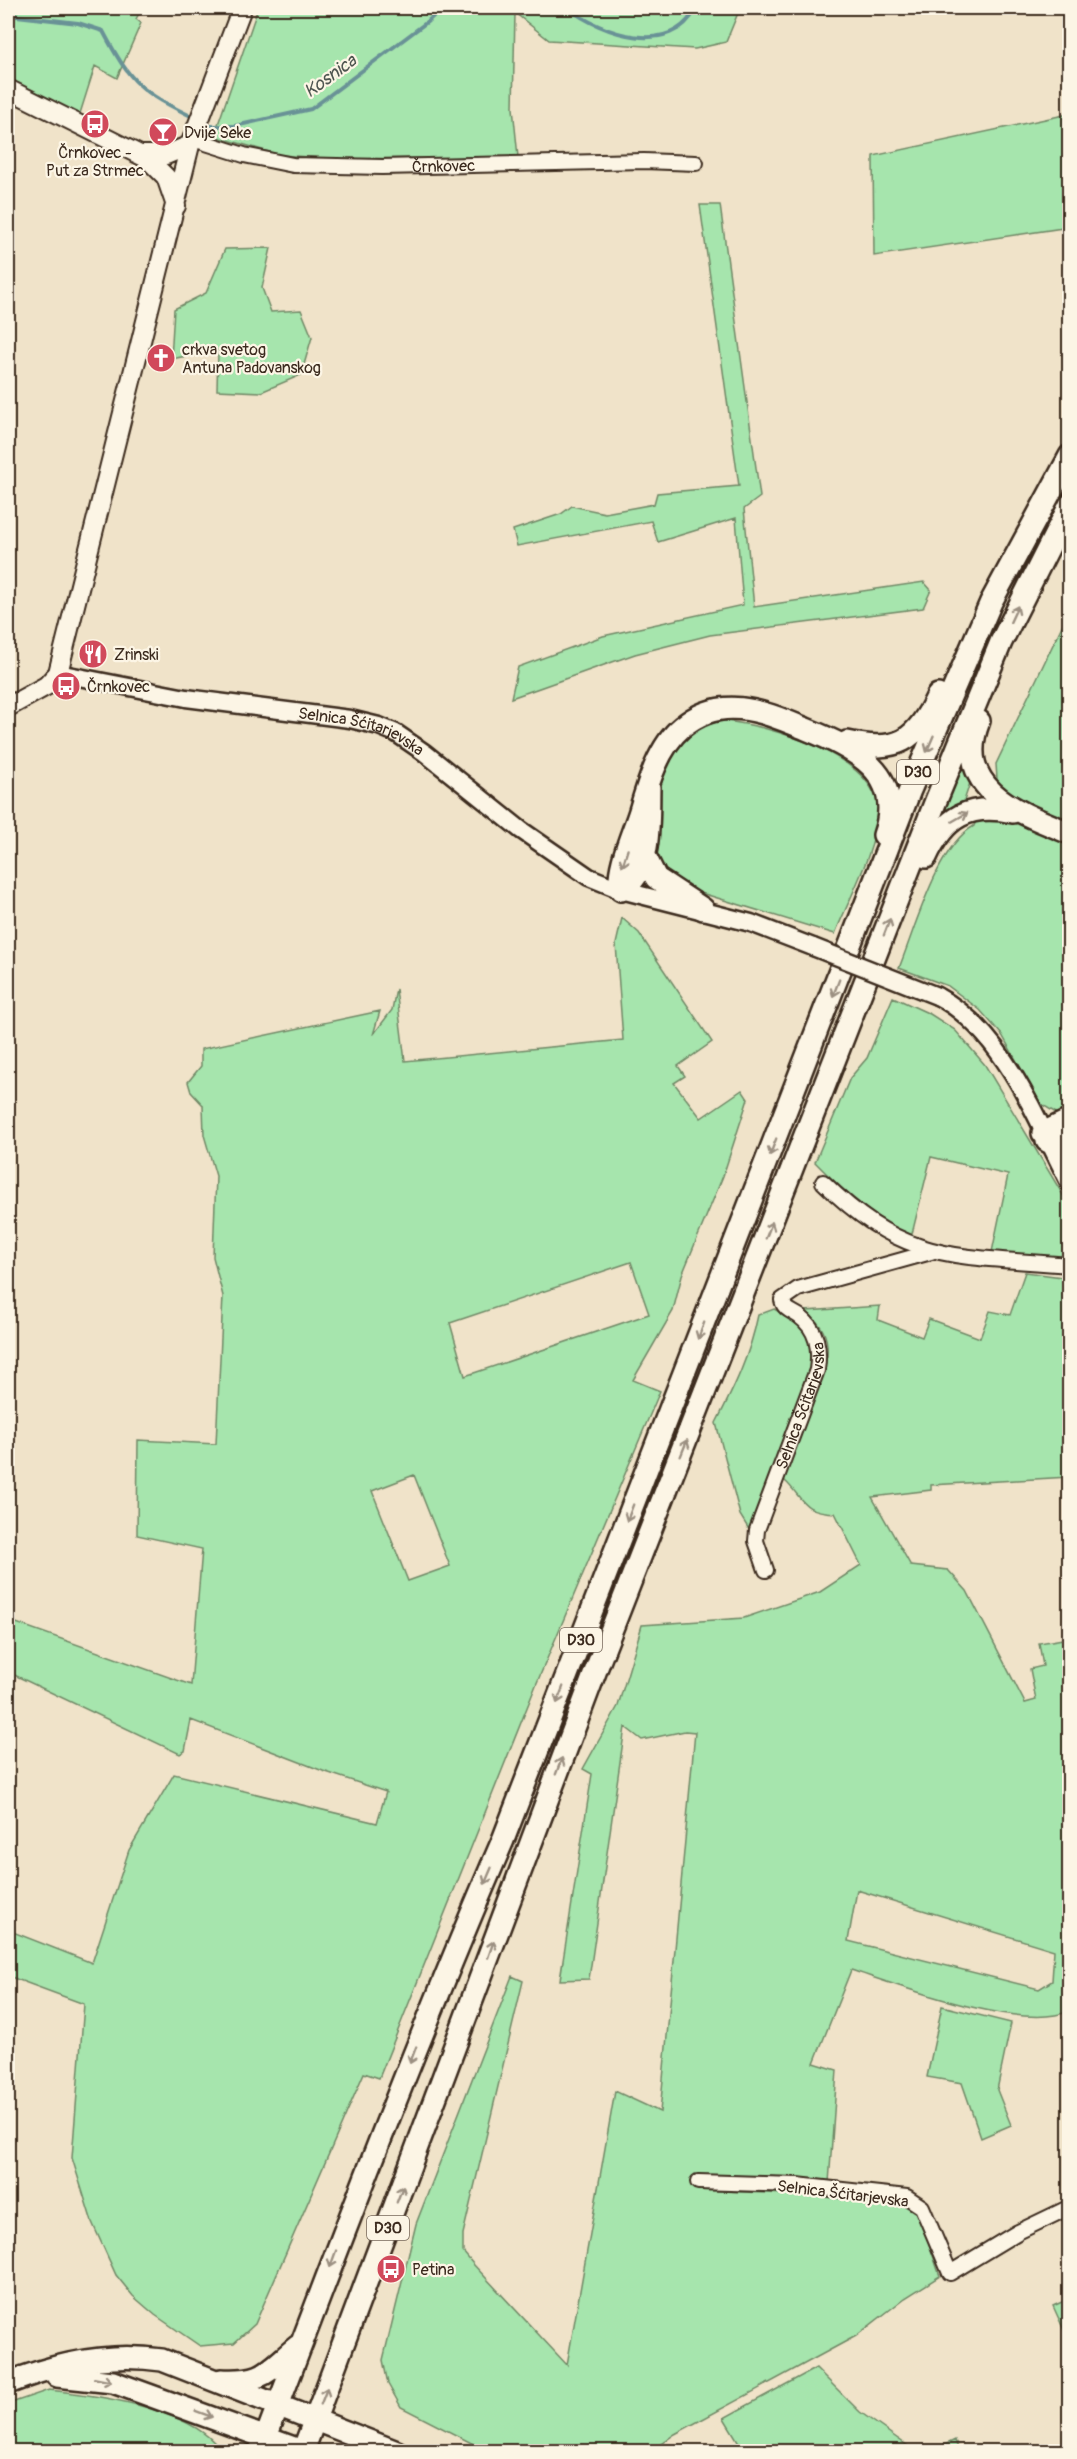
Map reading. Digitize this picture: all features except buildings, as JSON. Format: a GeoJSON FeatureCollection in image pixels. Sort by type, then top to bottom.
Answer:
{"type":"FeatureCollection","features":[{"type":"Feature","properties":{"kind":"main road"},"geometry":{"type":"LineString","coordinates":[[8,707],[46,686],[58,673],[193,137],[242,8]]}},
{"type":"Feature","properties":{"kind":"main road"},"geometry":{"type":"LineString","coordinates":[[8,89],[142,155],[166,177],[174,195],[176,208]]}},
{"type":"Feature","properties":{"kind":"main road"},"geometry":{"type":"LineString","coordinates":[[142,155],[166,155],[193,137]]}},
{"type":"Feature","properties":{"kind":"main road","name":"D30"},"geometry":{"type":"LineString","coordinates":[[263,2444],[434,2001],[503,1840],[872,894],[910,790],[1011,561],[1070,456]]}},
{"type":"Feature","properties":{"kind":"main road","name":"D30"},"geometry":{"type":"LineString","coordinates":[[304,2451],[572,1732],[899,895],[990,668],[1017,608],[1070,505]]}},
{"type":"Feature","properties":{"kind":"main road"},"geometry":{"type":"LineString","coordinates":[[830,739],[874,748],[896,745],[906,739],[927,717],[946,679],[970,652]]}},
{"type":"Feature","properties":{"kind":"main road"},"geometry":{"type":"LineString","coordinates":[[990,668],[988,691],[973,744],[975,764],[988,790],[1023,814],[1070,833]]}},
{"type":"Feature","properties":{"kind":"main road"},"geometry":{"type":"LineString","coordinates":[[621,890],[620,875],[649,787],[665,747],[673,735],[688,722],[712,710],[743,707],[758,710],[830,739],[870,764],[883,783],[887,795],[888,814],[873,869],[872,894]]}},
{"type":"Feature","properties":{"kind":"main road"},"geometry":{"type":"LineString","coordinates":[[621,890],[637,876],[644,854],[649,787]]}},
{"type":"Feature","properties":{"kind":"main road"},"geometry":{"type":"LineString","coordinates":[[899,895],[921,867],[937,835],[956,818],[987,808],[1023,814]]}},
{"type":"Feature","properties":{"kind":"main road"},"geometry":{"type":"LineString","coordinates":[[644,854],[656,878],[703,909]]}},
{"type":"Feature","properties":{"kind":"main road"},"geometry":{"type":"LineString","coordinates":[[1070,1120],[1045,1137],[1054,1144],[1070,1143]]}},
{"type":"Feature","properties":{"kind":"main road"},"geometry":{"type":"LineString","coordinates":[[209,2380],[237,2382],[261,2377],[303,2341]]}},
{"type":"Feature","properties":{"kind":"main road"},"geometry":{"type":"LineString","coordinates":[[16,2380],[86,2362],[143,2357],[162,2360],[277,2407],[397,2451]]}},
{"type":"Feature","properties":{"kind":"main road"},"geometry":{"type":"LineString","coordinates":[[16,2380],[86,2377],[113,2382],[263,2444],[304,2451]]}},
{"type":"Feature","properties":{"kind":"street","name":"Črnkovec"},"geometry":{"type":"LineString","coordinates":[[193,137],[244,155],[293,165],[382,166],[644,161],[696,163]]}},
{"type":"Feature","properties":{"kind":"street","name":"Selnica Šćitarjevska"},"geometry":{"type":"LineString","coordinates":[[58,673],[186,698],[350,719],[379,726],[425,753],[474,794],[570,866],[621,890],[751,923],[937,996],[964,1012],[995,1047],[1070,1184]]}},
{"type":"Feature","properties":{"kind":"street","name":"Selnica Šćitarjevska"},"geometry":{"type":"LineString","coordinates":[[823,1182],[848,1207],[880,1230],[910,1245],[931,1252],[971,1258],[1070,1265]]}},
{"type":"Feature","properties":{"kind":"street","name":"Selnica Šćitarjevska"},"geometry":{"type":"LineString","coordinates":[[766,1570],[756,1541],[757,1530],[817,1370],[819,1352],[817,1339],[809,1326],[786,1307],[782,1300],[798,1289],[931,1252]]}},
{"type":"Feature","properties":{"kind":"street","name":"Selnica Šćitarjevska"},"geometry":{"type":"LineString","coordinates":[[699,2182],[797,2185],[907,2197],[922,2206],[950,2273],[1018,2232],[1070,2207]]}},
{"type":"Feature","properties":{"kind":"green space"},"geometry":{"type":"Polygon","coordinates":[[[8,8],[142,8],[136,19],[141,23],[117,78],[95,66],[78,120],[8,81],[8,8]]]}},
{"type":"Feature","properties":{"kind":"green space"},"geometry":{"type":"Polygon","coordinates":[[[258,8],[740,8],[726,42],[695,49],[549,40],[515,13],[513,108],[518,157],[338,159],[280,155],[214,136],[258,8]]]}},
{"type":"Feature","properties":{"kind":"green space"},"geometry":{"type":"Polygon","coordinates":[[[1069,114],[1069,227],[874,256],[873,156],[1069,114]]]}},
{"type":"Feature","properties":{"kind":"green space"},"geometry":{"type":"Polygon","coordinates":[[[700,205],[720,205],[760,497],[744,509],[754,607],[924,582],[931,590],[923,608],[710,635],[635,654],[511,698],[518,667],[603,636],[743,605],[736,518],[658,542],[651,521],[517,546],[513,530],[561,514],[572,506],[605,513],[654,504],[657,493],[739,486],[700,205]]]}},
{"type":"Feature","properties":{"kind":"green space"},"geometry":{"type":"Polygon","coordinates":[[[271,248],[262,288],[271,312],[301,310],[312,337],[301,375],[261,392],[217,390],[218,350],[171,359],[174,309],[206,293],[225,249],[271,248]]]}},
{"type":"Feature","properties":{"kind":"green space"},"geometry":{"type":"Polygon","coordinates":[[[1069,611],[1069,824],[1036,811],[990,784],[997,779],[996,764],[1069,611]]]}},
{"type":"Feature","properties":{"kind":"green space"},"geometry":{"type":"Polygon","coordinates":[[[725,721],[768,729],[819,748],[842,760],[861,776],[874,793],[878,813],[872,843],[835,934],[688,889],[670,878],[656,862],[651,849],[652,830],[667,766],[684,741],[695,731],[709,724],[725,721]]]}},
{"type":"Feature","properties":{"kind":"green space"},"geometry":{"type":"Polygon","coordinates":[[[965,757],[973,774],[962,807],[944,818],[942,812],[965,757]]]}},
{"type":"Feature","properties":{"kind":"green space"},"geometry":{"type":"Polygon","coordinates":[[[978,815],[1012,817],[1069,841],[1069,1112],[1056,1113],[1041,1104],[1002,1035],[980,1010],[948,986],[899,968],[938,869],[961,836],[974,826],[978,815]]]}},
{"type":"Feature","properties":{"kind":"green space"},"geometry":{"type":"Polygon","coordinates":[[[622,918],[639,933],[712,1042],[678,1066],[685,1076],[674,1083],[701,1118],[742,1090],[748,1099],[723,1176],[682,1275],[673,1311],[633,1380],[660,1391],[536,1685],[379,2078],[364,2073],[255,2324],[234,2343],[200,2346],[155,2315],[133,2296],[116,2275],[92,2222],[72,2158],[84,2004],[8,1976],[8,1930],[92,1963],[129,1850],[174,1774],[377,1823],[386,1792],[323,1771],[191,1720],[185,1751],[180,1754],[8,1672],[8,1620],[191,1685],[202,1549],[137,1535],[138,1440],[216,1444],[223,1296],[213,1257],[216,1176],[204,1135],[203,1105],[191,1092],[188,1082],[201,1066],[201,1049],[380,1011],[373,1035],[392,1010],[396,989],[405,1061],[623,1040],[616,944],[622,918]],[[631,1262],[450,1323],[465,1376],[649,1314],[631,1262]],[[414,1475],[372,1491],[408,1581],[450,1566],[414,1475]]]}},
{"type":"Feature","properties":{"kind":"green space"},"geometry":{"type":"Polygon","coordinates":[[[893,997],[930,1014],[955,1030],[985,1065],[1069,1205],[1069,1258],[992,1252],[1008,1175],[931,1157],[911,1238],[860,1204],[815,1162],[850,1078],[867,1058],[893,997]]]}},
{"type":"Feature","properties":{"kind":"green space"},"geometry":{"type":"Polygon","coordinates":[[[1025,1272],[1069,1278],[1069,1477],[931,1485],[931,1490],[872,1497],[911,1566],[948,1570],[967,1591],[1025,1703],[1036,1700],[1030,1669],[1043,1666],[1039,1643],[1069,1638],[1069,2011],[1048,2016],[1022,2016],[993,2011],[929,1996],[851,1970],[814,2063],[837,2070],[829,2183],[758,2176],[699,2175],[699,2190],[807,2195],[909,2206],[918,2212],[940,2276],[905,2298],[856,2336],[675,2434],[651,2451],[487,2451],[401,2407],[388,2384],[383,2360],[416,2224],[512,1976],[523,1981],[463,2234],[463,2252],[567,2365],[615,2091],[660,2112],[695,1732],[685,1731],[642,1740],[625,1727],[589,1979],[560,1980],[592,1774],[583,1769],[618,1706],[642,1625],[744,1618],[820,1592],[861,1565],[835,1513],[809,1507],[784,1480],[827,1356],[827,1342],[823,1330],[806,1311],[880,1306],[878,1320],[922,1337],[929,1319],[980,1338],[990,1311],[1010,1315],[1025,1272]],[[857,1890],[848,1941],[1039,1989],[1052,1981],[1054,1950],[857,1890]]]}},
{"type":"Feature","properties":{"kind":"green space"},"geometry":{"type":"Polygon","coordinates":[[[774,1309],[802,1328],[809,1340],[814,1358],[750,1531],[740,1515],[716,1423],[741,1371],[758,1315],[774,1309]]]}},
{"type":"Feature","properties":{"kind":"green space"},"geometry":{"type":"Polygon","coordinates":[[[942,2006],[1011,2023],[997,2090],[1011,2125],[981,2138],[962,2083],[927,2077],[942,2006]]]}},
{"type":"Feature","properties":{"kind":"green space"},"geometry":{"type":"Polygon","coordinates":[[[1069,2299],[1069,2341],[1053,2306],[1069,2299]]]}},
{"type":"Feature","properties":{"kind":"green space"},"geometry":{"type":"Polygon","coordinates":[[[816,2368],[860,2412],[915,2451],[744,2451],[724,2418],[816,2368]]]}},
{"type":"Feature","properties":{"kind":"green space"},"geometry":{"type":"Polygon","coordinates":[[[49,2390],[116,2400],[164,2413],[205,2434],[219,2448],[217,2452],[8,2451],[8,2404],[49,2390]]]}},
{"type":"Feature","properties":{"kind":"green space"},"geometry":{"type":"Polygon","coordinates":[[[955,2440],[959,2451],[932,2451],[955,2440]]]}},
{"type":"Feature","properties":{"kind":"waterway","name":"Kosnica"},"geometry":{"type":"LineString","coordinates":[[204,123],[210,126],[235,126],[311,109],[427,22],[442,8]]}},
{"type":"Feature","properties":{"kind":"waterway","name":"Kosnica"},"geometry":{"type":"LineString","coordinates":[[568,8],[582,18],[617,33],[653,37],[670,33],[685,23],[696,8]]}},
{"type":"Feature","properties":{"kind":"waterway","name":"Kosnica"},"geometry":{"type":"LineString","coordinates":[[8,15],[78,23],[103,31],[122,63],[139,85],[162,101],[195,118]]}},
{"type":"Feature","properties":{"kind":"place","name":"Črnkovec - Put za Strmec"},"geometry":{"type":"Point","coordinates":[95,124]}},
{"type":"Feature","properties":{"kind":"place","name":"Dvije Seke"},"geometry":{"type":"Point","coordinates":[163,132]}},
{"type":"Feature","properties":{"kind":"place","name":"crkva svetog Antuna Padovanskog"},"geometry":{"type":"Point","coordinates":[161,358]}},
{"type":"Feature","properties":{"kind":"place","name":"Zrinski"},"geometry":{"type":"Point","coordinates":[93,654]}},
{"type":"Feature","properties":{"kind":"place","name":"Črnkovec"},"geometry":{"type":"Point","coordinates":[66,686]}},
{"type":"Feature","properties":{"kind":"place","name":"Petina"},"geometry":{"type":"Point","coordinates":[391,2269]}}]}
